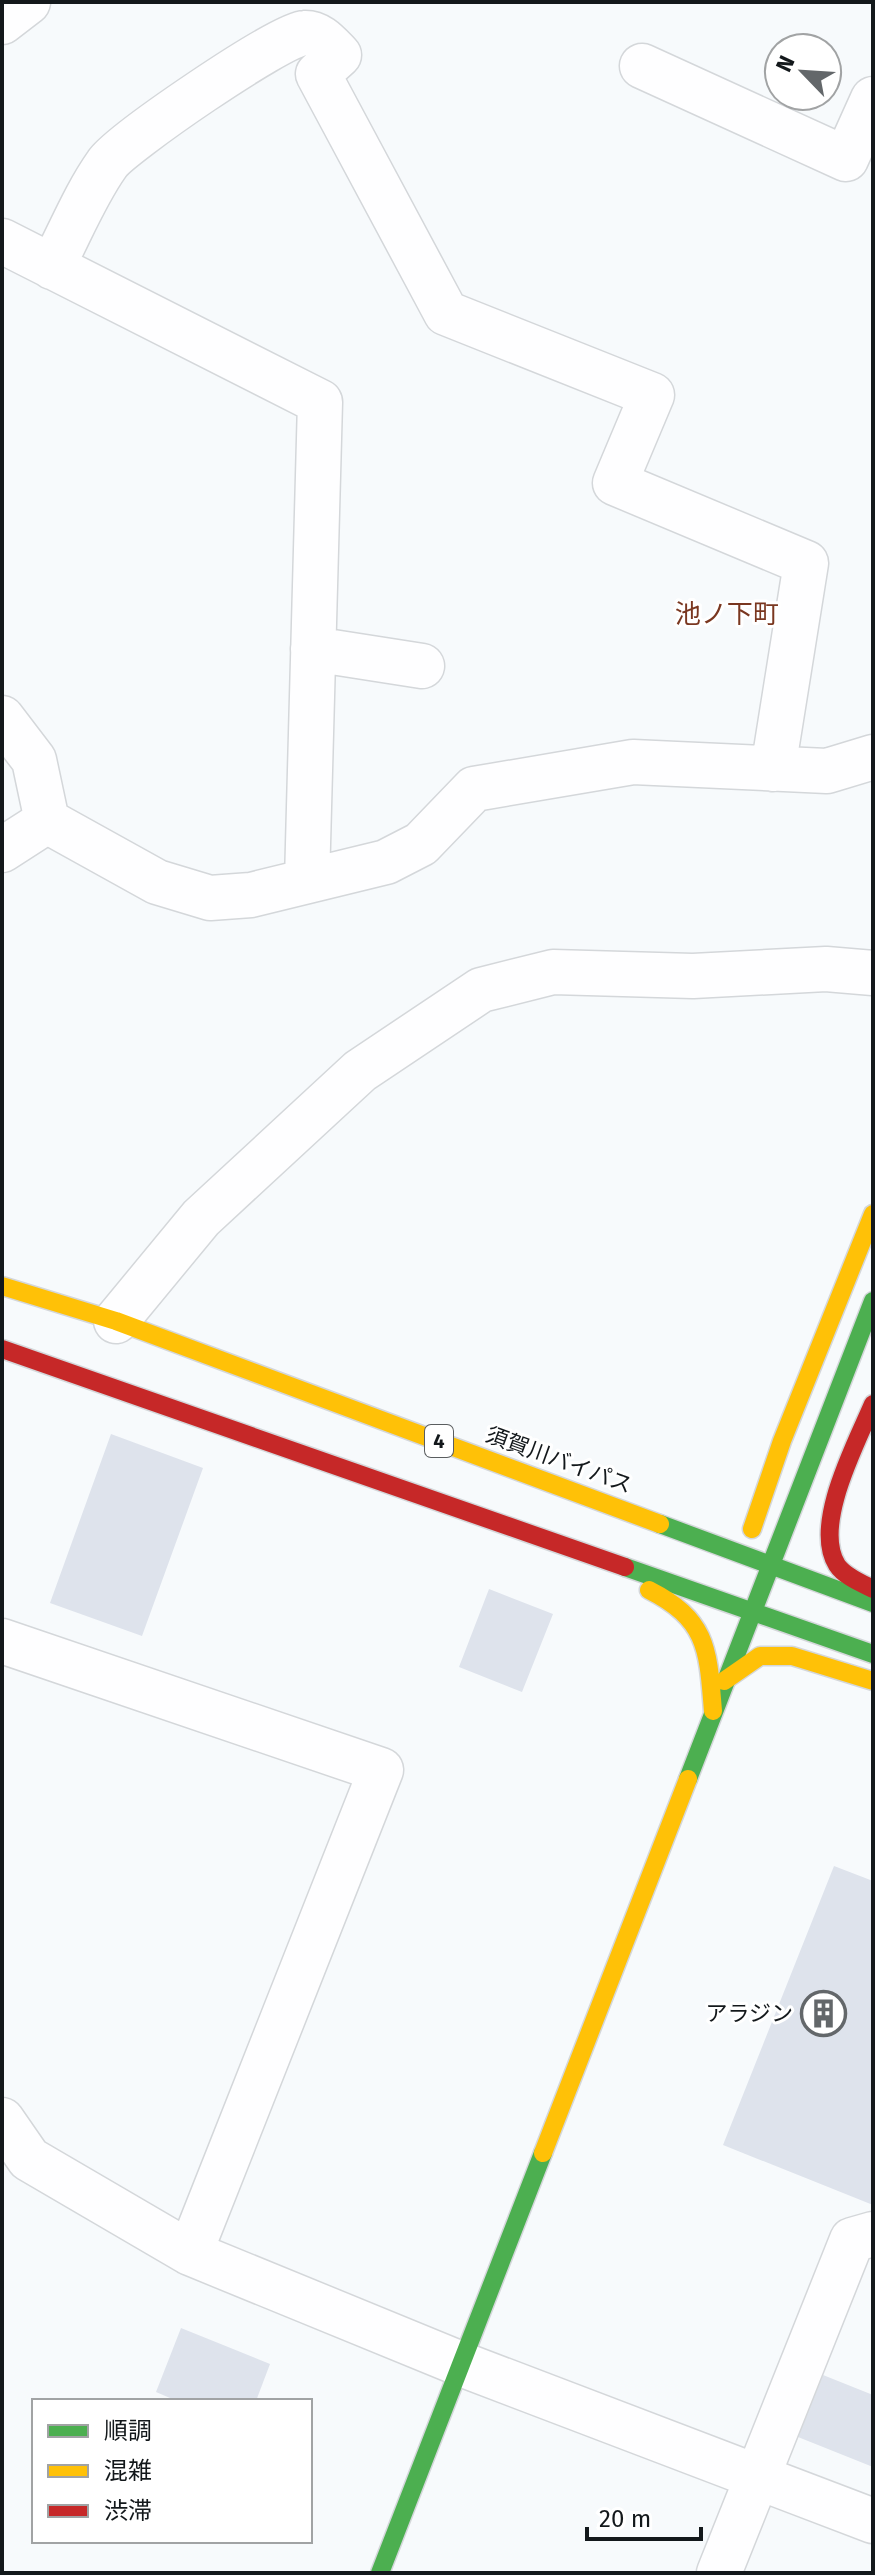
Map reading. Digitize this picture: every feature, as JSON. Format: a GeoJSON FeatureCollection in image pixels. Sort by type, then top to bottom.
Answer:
{"type":"FeatureCollection","features":[{"type":"Feature","properties":{"kind":"main road"},"geometry":{"type":"LineString","coordinates":[[739,1579],[744,1553],[782,1441],[873,1214]]}},
{"type":"Feature","properties":{"kind":"main road","name":"須賀川バイパス"},"geometry":{"type":"LineString","coordinates":[[2,1286],[116,1321],[770,1563],[805,1559],[873,1603]]}},
{"type":"Feature","properties":{"kind":"main road"},"geometry":{"type":"LineString","coordinates":[[380,2573],[724,1681],[761,1601],[770,1563],[873,1301]]}},
{"type":"Feature","properties":{"kind":"main road"},"geometry":{"type":"LineString","coordinates":[[2,1349],[531,1534],[761,1601],[873,1654]]}},
{"type":"Feature","properties":{"kind":"main road"},"geometry":{"type":"LineString","coordinates":[[761,1601],[805,1559],[863,1385]]}},
{"type":"Feature","properties":{"kind":"main road"},"geometry":{"type":"LineString","coordinates":[[873,1404],[834,1503],[829,1541],[835,1563],[855,1580],[873,1589]]}},
{"type":"Feature","properties":{"kind":"main road"},"geometry":{"type":"LineString","coordinates":[[577,1492],[654,1508],[694,1523],[729,1526],[743,1517],[782,1441]]}},
{"type":"Feature","properties":{"kind":"main road"},"geometry":{"type":"LineString","coordinates":[[531,1534],[694,1578],[739,1579],[770,1563]]}},
{"type":"Feature","properties":{"kind":"main road"},"geometry":{"type":"LineString","coordinates":[[531,1534],[674,1601],[695,1619],[707,1649],[713,1711]]}},
{"type":"Feature","properties":{"kind":"main road"},"geometry":{"type":"LineString","coordinates":[[739,1579],[761,1601]]}},
{"type":"Feature","properties":{"kind":"main road"},"geometry":{"type":"LineString","coordinates":[[724,1681],[760,1656],[792,1656],[873,1681]]}},
{"type":"Feature","properties":{"kind":"street"},"geometry":{"type":"LineString","coordinates":[[2,22],[28,2]]}},
{"type":"Feature","properties":{"kind":"street"},"geometry":{"type":"LineString","coordinates":[[52,267],[108,161],[245,61],[298,33],[309,32],[323,40],[339,55],[318,74],[446,313],[652,395],[615,483],[806,563],[773,769]]}},
{"type":"Feature","properties":{"kind":"street"},"geometry":{"type":"LineString","coordinates":[[642,66],[846,159],[873,99]]}},
{"type":"Feature","properties":{"kind":"street"},"geometry":{"type":"LineString","coordinates":[[2,241],[320,402],[307,881]]}},
{"type":"Feature","properties":{"kind":"street"},"geometry":{"type":"LineString","coordinates":[[313,649],[422,666]]}},
{"type":"Feature","properties":{"kind":"street"},"geometry":{"type":"LineString","coordinates":[[2,718],[34,760],[47,821],[157,882],[210,898],[251,895],[386,862],[421,844],[474,789],[633,762],[827,771],[873,757]]}},
{"type":"Feature","properties":{"kind":"street"},"geometry":{"type":"LineString","coordinates":[[2,850],[47,821]]}},
{"type":"Feature","properties":{"kind":"street"},"geometry":{"type":"LineString","coordinates":[[116,1321],[201,1218],[360,1071],[481,990],[553,972],[693,976],[826,969],[873,973]]}},
{"type":"Feature","properties":{"kind":"street"},"geometry":{"type":"LineString","coordinates":[[2,1641],[381,1770],[190,2253]]}},
{"type":"Feature","properties":{"kind":"street"},"geometry":{"type":"LineString","coordinates":[[2,2120],[29,2159],[190,2253],[461,2364],[873,2521]]}},
{"type":"Feature","properties":{"kind":"street"},"geometry":{"type":"LineString","coordinates":[[719,2573],[852,2240],[873,2234]]}},
{"type":"Feature","properties":{"kind":"building"},"geometry":{"type":"Polygon","coordinates":[[[111,1434],[203,1468],[142,1636],[50,1603],[111,1434]]]}},
{"type":"Feature","properties":{"kind":"building"},"geometry":{"type":"Polygon","coordinates":[[[489,1589],[553,1614],[522,1692],[459,1667],[489,1589]]]}},
{"type":"Feature","properties":{"kind":"building","name":"アラジン"},"geometry":{"type":"Polygon","coordinates":[[[834,1866],[873,1881],[873,2205],[723,2145],[834,1866]]]}},
{"type":"Feature","properties":{"kind":"building"},"geometry":{"type":"Polygon","coordinates":[[[181,2328],[270,2364],[257,2399],[172,2399],[156,2392],[181,2328]]]}},
{"type":"Feature","properties":{"kind":"building"},"geometry":{"type":"Polygon","coordinates":[[[823,2375],[873,2395],[873,2467],[798,2437],[823,2375]]]}},
{"type":"Feature","properties":{"kind":"traffic: fast"},"geometry":{"type":"LineString","coordinates":[[688,1779],[873,1301]]}},
{"type":"Feature","properties":{"kind":"traffic: fast"},"geometry":{"type":"LineString","coordinates":[[660,1524],[873,1603]]}},
{"type":"Feature","properties":{"kind":"traffic: fast"},"geometry":{"type":"LineString","coordinates":[[625,1567],[873,1654]]}},
{"type":"Feature","properties":{"kind":"traffic: fast"},"geometry":{"type":"LineString","coordinates":[[380,2573],[543,2153]]}},
{"type":"Feature","properties":{"kind":"traffic: slow"},"geometry":{"type":"LineString","coordinates":[[752,1529],[782,1441],[873,1214]]}},
{"type":"Feature","properties":{"kind":"traffic: slow"},"geometry":{"type":"LineString","coordinates":[[2,1286],[116,1321],[660,1524]]}},
{"type":"Feature","properties":{"kind":"traffic: slow"},"geometry":{"type":"LineString","coordinates":[[649,1590],[668,1601],[694,1625],[706,1654],[713,1711]]}},
{"type":"Feature","properties":{"kind":"traffic: slow"},"geometry":{"type":"LineString","coordinates":[[724,1681],[760,1656],[792,1656],[873,1681]]}},
{"type":"Feature","properties":{"kind":"traffic: slow"},"geometry":{"type":"LineString","coordinates":[[543,2153],[688,1779]]}},
{"type":"Feature","properties":{"kind":"traffic: jam"},"geometry":{"type":"LineString","coordinates":[[2,1349],[625,1567]]}},
{"type":"Feature","properties":{"kind":"traffic: jam"},"geometry":{"type":"LineString","coordinates":[[873,1404],[840,1484],[830,1528],[831,1548],[837,1565],[848,1576],[873,1589]]}},
{"type":"Feature","properties":{"kind":"place","name":"アラジン"},"geometry":{"type":"Point","coordinates":[824,2013]}},
{"type":"Feature","properties":{"kind":"district","name":"池ノ下町"},"geometry":{"type":"Point","coordinates":[727,614]}}]}
